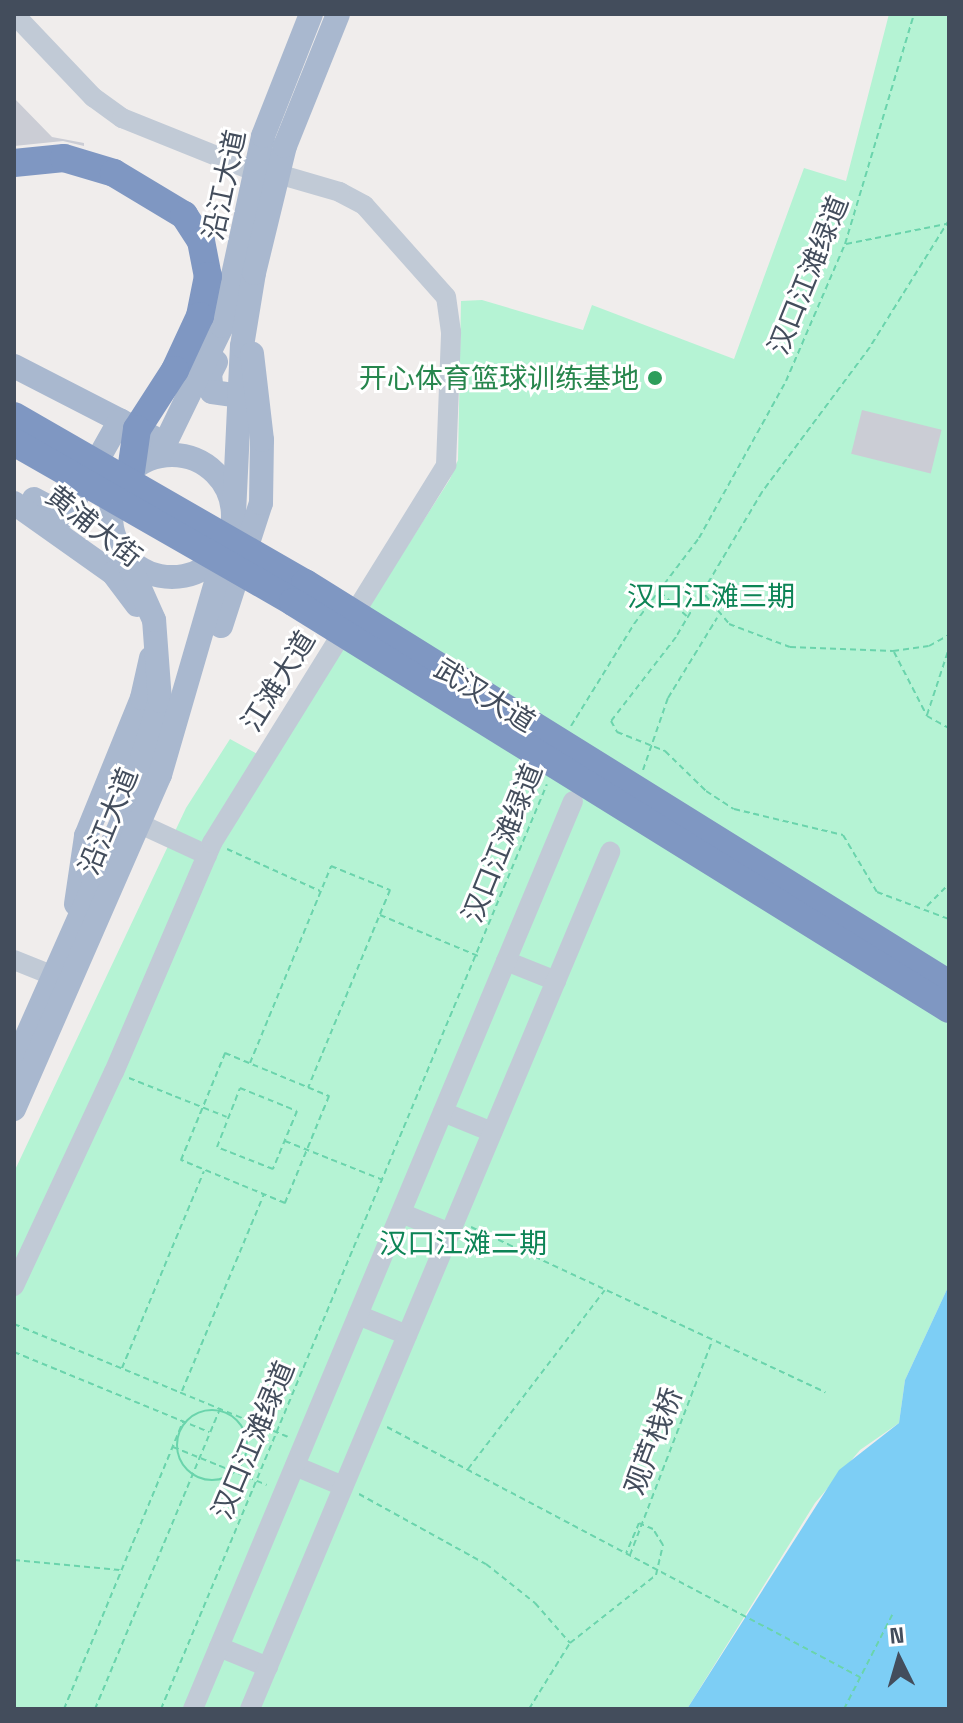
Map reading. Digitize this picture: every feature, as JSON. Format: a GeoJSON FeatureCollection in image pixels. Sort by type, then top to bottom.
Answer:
{"type":"FeatureCollection","features":[{"type":"Feature","properties":{"kind":"highway"},"geometry":{"type":"LineString","coordinates":[[14,163],[64,158],[87,163],[141,186],[174,207],[190,221],[201,241],[208,276],[204,301],[189,342],[128,424],[131,471]]}},
{"type":"Feature","properties":{"kind":"highway"},"geometry":{"type":"LineString","coordinates":[[14,394],[74,450]]}},
{"type":"Feature","properties":{"kind":"highway","name":"武汉大道"},"geometry":{"type":"LineString","coordinates":[[14,416],[305,583],[949,984]]}},
{"type":"Feature","properties":{"kind":"highway","name":"武汉大道"},"geometry":{"type":"LineString","coordinates":[[14,442],[87,481],[307,610],[949,1009]]}},
{"type":"Feature","properties":{"kind":"highway"},"geometry":{"type":"LineString","coordinates":[[14,457],[36,469],[87,481]]}},
{"type":"Feature","properties":{"kind":"main road","name":"沿江大道"},"geometry":{"type":"LineString","coordinates":[[163,450],[222,326],[311,14]]}},
{"type":"Feature","properties":{"kind":"main road","name":"沿江大道"},"geometry":{"type":"LineString","coordinates":[[246,314],[266,173],[338,14]]}},
{"type":"Feature","properties":{"kind":"main road"},"geometry":{"type":"LineString","coordinates":[[163,450],[131,471],[114,497],[111,518],[126,557],[143,570],[174,578],[205,568],[227,545],[234,514],[246,314]]}},
{"type":"Feature","properties":{"kind":"main road"},"geometry":{"type":"LineString","coordinates":[[176,731],[258,523],[262,440],[246,314]]}},
{"type":"Feature","properties":{"kind":"main road"},"geometry":{"type":"LineString","coordinates":[[222,326],[225,346],[210,374],[210,387],[218,396],[239,396]]}},
{"type":"Feature","properties":{"kind":"main road"},"geometry":{"type":"LineString","coordinates":[[14,366],[128,424],[163,450],[191,458],[224,484],[234,514]]}},
{"type":"Feature","properties":{"kind":"main road"},"geometry":{"type":"LineString","coordinates":[[14,489],[66,516],[128,424]]}},
{"type":"Feature","properties":{"kind":"main road","name":"黄浦大街"},"geometry":{"type":"LineString","coordinates":[[14,503],[113,573],[132,595],[154,632]]}},
{"type":"Feature","properties":{"kind":"main road","name":"沿江大道"},"geometry":{"type":"LineString","coordinates":[[14,1109],[143,818],[176,731],[227,545]]}},
{"type":"Feature","properties":{"kind":"main road","name":"沿江大道"},"geometry":{"type":"LineString","coordinates":[[14,1065],[118,829],[155,723],[161,688],[154,632],[126,557]]}},
{"type":"Feature","properties":{"kind":"street","name":"江滩大道"},"geometry":{"type":"LineString","coordinates":[[14,14],[93,97],[122,118],[266,173],[340,192],[364,205],[437,282],[450,307],[448,455],[210,848],[114,1072],[14,1286]]}},
{"type":"Feature","properties":{"kind":"street"},"geometry":{"type":"LineString","coordinates":[[193,1709],[573,801]]}},
{"type":"Feature","properties":{"kind":"street"},"geometry":{"type":"LineString","coordinates":[[143,818],[210,848]]}},
{"type":"Feature","properties":{"kind":"street"},"geometry":{"type":"LineString","coordinates":[[250,1709],[407,1335],[460,1230],[492,1132],[610,852]]}},
{"type":"Feature","properties":{"kind":"street"},"geometry":{"type":"LineString","coordinates":[[14,960],[54,976]]}},
{"type":"Feature","properties":{"kind":"street"},"geometry":{"type":"LineString","coordinates":[[506,961],[556,981]]}},
{"type":"Feature","properties":{"kind":"street"},"geometry":{"type":"LineString","coordinates":[[443,1112],[492,1132]]}},
{"type":"Feature","properties":{"kind":"street"},"geometry":{"type":"LineString","coordinates":[[401,1213],[460,1230]]}},
{"type":"Feature","properties":{"kind":"street"},"geometry":{"type":"LineString","coordinates":[[358,1315],[407,1335]]}},
{"type":"Feature","properties":{"kind":"street"},"geometry":{"type":"LineString","coordinates":[[295,1466],[343,1486]]}},
{"type":"Feature","properties":{"kind":"street"},"geometry":{"type":"LineString","coordinates":[[219,1647],[268,1667]]}},
{"type":"Feature","properties":{"kind":"path","name":"汉口江滩绿道"},"geometry":{"type":"LineString","coordinates":[[570,728],[747,457],[786,381],[845,244],[914,14]]}},
{"type":"Feature","properties":{"kind":"path"},"geometry":{"type":"LineString","coordinates":[[845,244],[948,222]]}},
{"type":"Feature","properties":{"kind":"path"},"geometry":{"type":"LineString","coordinates":[[948,222],[870,347],[762,492],[689,618],[611,721],[617,732],[653,745],[734,809],[843,835],[877,892],[902,904],[926,908],[949,919]]}},
{"type":"Feature","properties":{"kind":"path"},"geometry":{"type":"LineString","coordinates":[[659,591],[689,618]]}},
{"type":"Feature","properties":{"kind":"path"},"geometry":{"type":"LineString","coordinates":[[704,594],[718,616],[742,631],[790,647],[893,651],[929,646],[949,635]]}},
{"type":"Feature","properties":{"kind":"path"},"geometry":{"type":"LineString","coordinates":[[642,772],[668,698],[718,616]]}},
{"type":"Feature","properties":{"kind":"path"},"geometry":{"type":"LineString","coordinates":[[927,716],[949,648]]}},
{"type":"Feature","properties":{"kind":"path"},"geometry":{"type":"LineString","coordinates":[[893,651],[927,716],[949,728]]}},
{"type":"Feature","properties":{"kind":"path","name":"汉口江滩绿道"},"geometry":{"type":"LineString","coordinates":[[161,1709],[479,956],[547,784]]}},
{"type":"Feature","properties":{"kind":"path"},"geometry":{"type":"LineString","coordinates":[[210,848],[321,891]]}},
{"type":"Feature","properties":{"kind":"path"},"geometry":{"type":"LineString","coordinates":[[250,1063],[331,866],[390,890],[308,1088]]}},
{"type":"Feature","properties":{"kind":"path"},"geometry":{"type":"LineString","coordinates":[[926,908],[949,884]]}},
{"type":"Feature","properties":{"kind":"path"},"geometry":{"type":"LineString","coordinates":[[380,915],[479,956]]}},
{"type":"Feature","properties":{"kind":"path"},"geometry":{"type":"LineString","coordinates":[[225,1053],[308,1088],[329,1096],[285,1203],[181,1160],[225,1053]]}},
{"type":"Feature","properties":{"kind":"path"},"geometry":{"type":"LineString","coordinates":[[114,1072],[228,1118]]}},
{"type":"Feature","properties":{"kind":"path"},"geometry":{"type":"LineString","coordinates":[[240,1088],[297,1111],[273,1169],[217,1147],[228,1118],[240,1088]]}},
{"type":"Feature","properties":{"kind":"path"},"geometry":{"type":"LineString","coordinates":[[285,1141],[384,1181]]}},
{"type":"Feature","properties":{"kind":"path"},"geometry":{"type":"LineString","coordinates":[[122,1368],[204,1169]]}},
{"type":"Feature","properties":{"kind":"path"},"geometry":{"type":"LineString","coordinates":[[181,1392],[264,1194]]}},
{"type":"Feature","properties":{"kind":"path"},"geometry":{"type":"LineString","coordinates":[[460,1230],[605,1290],[825,1392]]}},
{"type":"Feature","properties":{"kind":"path"},"geometry":{"type":"LineString","coordinates":[[467,1470],[605,1290]]}},
{"type":"Feature","properties":{"kind":"path"},"geometry":{"type":"LineString","coordinates":[[14,1324],[278,1432]]}},
{"type":"Feature","properties":{"kind":"path","name":"观芦栈桥"},"geometry":{"type":"LineString","coordinates":[[628,1556],[713,1340]]}},
{"type":"Feature","properties":{"kind":"path"},"geometry":{"type":"LineString","coordinates":[[14,1352],[210,1432]]}},
{"type":"Feature","properties":{"kind":"path"},"geometry":{"type":"LineString","coordinates":[[95,1709],[219,1410]]}},
{"type":"Feature","properties":{"kind":"path"},"geometry":{"type":"LineString","coordinates":[[64,1709],[184,1422],[200,1413],[219,1410],[238,1423],[246,1438],[245,1454],[234,1472],[215,1480],[192,1474],[177,1449],[184,1422]]}},
{"type":"Feature","properties":{"kind":"path"},"geometry":{"type":"LineString","coordinates":[[383,1425],[860,1677]]}},
{"type":"Feature","properties":{"kind":"path"},"geometry":{"type":"LineString","coordinates":[[172,1447],[257,1481]]}},
{"type":"Feature","properties":{"kind":"path"},"geometry":{"type":"LineString","coordinates":[[343,1486],[486,1564],[535,1603],[570,1643]]}},
{"type":"Feature","properties":{"kind":"path"},"geometry":{"type":"LineString","coordinates":[[529,1709],[570,1643],[640,1591],[659,1570],[661,1538],[648,1526],[638,1526],[628,1556]]}},
{"type":"Feature","properties":{"kind":"path"},"geometry":{"type":"LineString","coordinates":[[14,1560],[121,1570]]}},
{"type":"Feature","properties":{"kind":"path"},"geometry":{"type":"LineString","coordinates":[[844,1709],[892,1615]]}},
{"type":"Feature","properties":{"kind":"green space","name":"汉口江滩二期"},"geometry":{"type":"Polygon","coordinates":[[[889,14],[949,14],[949,1285],[905,1380],[899,1423],[860,1450],[815,1503],[687,1709],[14,1709],[14,1172],[186,808],[230,739],[270,761],[450,479],[458,460],[461,301],[482,300],[583,330],[592,305],[734,359],[804,168],[846,181],[889,14]]]}},
{"type":"Feature","properties":{"kind":"water"},"geometry":{"type":"Polygon","coordinates":[[[949,1285],[949,1709],[687,1709],[839,1470],[899,1423],[905,1380],[949,1285]]]}},
{"type":"Feature","properties":{"kind":"building"},"geometry":{"type":"Polygon","coordinates":[[[14,98],[52,137],[84,143],[84,146],[63,141],[14,146],[14,98]]]}},
{"type":"Feature","properties":{"kind":"building"},"geometry":{"type":"Polygon","coordinates":[[[862,410],[942,430],[931,474],[851,454],[862,410]]]}},
{"type":"Feature","properties":{"kind":"place","name":"开心体育篮球训练基地"},"geometry":{"type":"Point","coordinates":[655,378]}},
{"type":"Feature","properties":{"kind":"park label","name":"汉口江滩三期"},"geometry":{"type":"Point","coordinates":[711,596]}}]}
